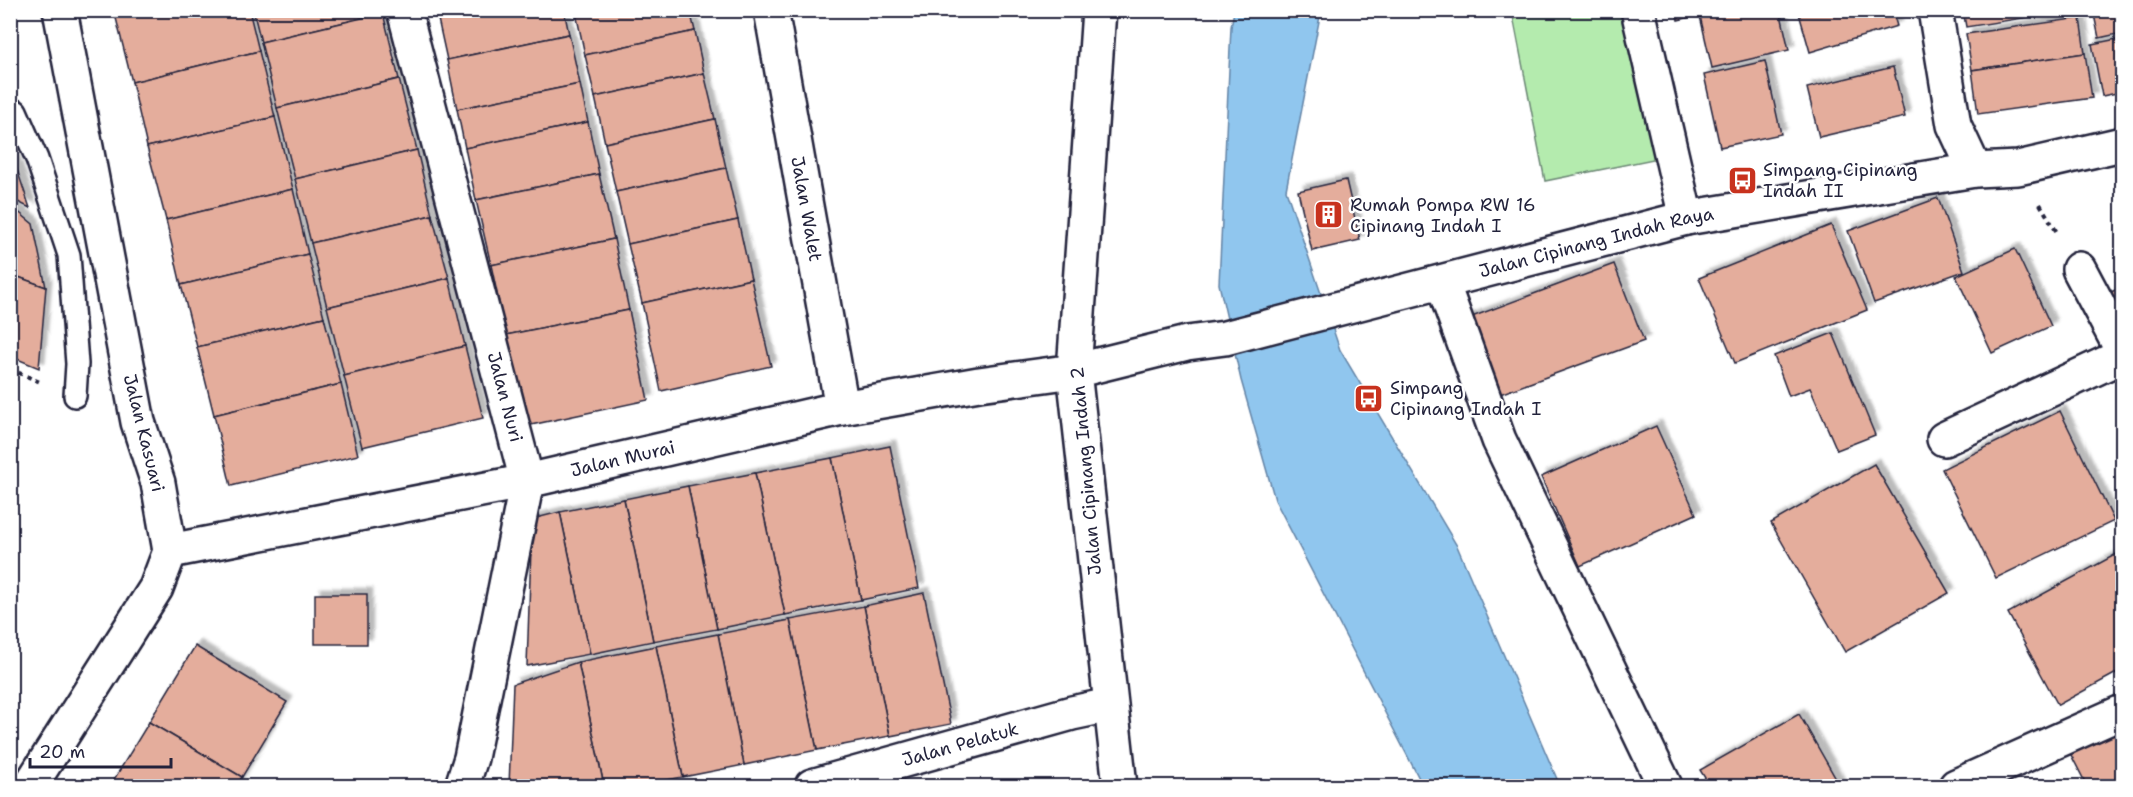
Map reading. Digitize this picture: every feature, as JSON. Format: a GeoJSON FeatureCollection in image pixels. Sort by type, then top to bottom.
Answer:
{"type":"FeatureCollection","features":[{"type":"Feature","properties":{"kind":"street","name":"Jalan Kasuari"},"geometry":{"type":"LineString","coordinates":[[60,10],[138,422],[158,483],[170,551]]}},
{"type":"Feature","properties":{"kind":"street","name":"Jalan Nuri"},"geometry":{"type":"LineString","coordinates":[[404,10],[527,481],[471,758],[462,786]]}},
{"type":"Feature","properties":{"kind":"street","name":"Jalan Walet"},"geometry":{"type":"LineString","coordinates":[[771,10],[842,408]]}},
{"type":"Feature","properties":{"kind":"street","name":"Jalan Cipinang Indah 2"},"geometry":{"type":"LineString","coordinates":[[1099,10],[1074,370],[1120,786]]}},
{"type":"Feature","properties":{"kind":"street"},"geometry":{"type":"LineString","coordinates":[[1638,10],[1686,218]]}},
{"type":"Feature","properties":{"kind":"street"},"geometry":{"type":"LineString","coordinates":[[1935,10],[1954,125],[1975,170]]}},
{"type":"Feature","properties":{"kind":"street","name":"Jalan Cipinang Indah Raya"},"geometry":{"type":"LineString","coordinates":[[1074,370],[1188,343],[1225,338],[1686,218],[1975,170],[2018,168],[2122,144]]}},
{"type":"Feature","properties":{"kind":"street"},"geometry":{"type":"LineString","coordinates":[[2079,269],[2122,350]]}},
{"type":"Feature","properties":{"kind":"street"},"geometry":{"type":"LineString","coordinates":[[1442,282],[1499,440],[1665,786]]}},
{"type":"Feature","properties":{"kind":"street"},"geometry":{"type":"LineString","coordinates":[[1944,440],[2122,356]]}},
{"type":"Feature","properties":{"kind":"street","name":"Jalan Murai"},"geometry":{"type":"LineString","coordinates":[[170,551],[527,481],[842,408],[1074,370]]}},
{"type":"Feature","properties":{"kind":"street"},"geometry":{"type":"LineString","coordinates":[[30,786],[156,588],[170,551]]}},
{"type":"Feature","properties":{"kind":"street","name":"Jalan Pelatuk"},"geometry":{"type":"LineString","coordinates":[[812,786],[1072,713],[1110,705]]}},
{"type":"Feature","properties":{"kind":"street"},"geometry":{"type":"LineString","coordinates":[[1956,786],[2122,712]]}},
{"type":"Feature","properties":{"kind":"lane"},"geometry":{"type":"LineString","coordinates":[[10,110],[16,111],[37,159],[69,255],[77,364],[75,396]]}},
{"type":"Feature","properties":{"kind":"path"},"geometry":{"type":"LineString","coordinates":[[2018,168],[2079,269]]}},
{"type":"Feature","properties":{"kind":"green space"},"geometry":{"type":"Polygon","coordinates":[[[1512,11],[1638,11],[1673,155],[1545,181],[1512,11]]]}},
{"type":"Feature","properties":{"kind":"water"},"geometry":{"type":"Polygon","coordinates":[[[1234,11],[1321,11],[1286,190],[1340,350],[1457,546],[1560,786],[1423,786],[1275,500],[1241,380],[1219,284],[1231,27],[1234,11]]]}},
{"type":"Feature","properties":{"kind":"building"},"geometry":{"type":"Polygon","coordinates":[[[114,10],[249,10],[259,51],[132,82],[114,10]]]}},
{"type":"Feature","properties":{"kind":"building"},"geometry":{"type":"Polygon","coordinates":[[[253,10],[382,10],[383,13],[261,42],[253,10]]]}},
{"type":"Feature","properties":{"kind":"building"},"geometry":{"type":"Polygon","coordinates":[[[436,10],[564,10],[569,34],[447,60],[436,10]]]}},
{"type":"Feature","properties":{"kind":"building"},"geometry":{"type":"Polygon","coordinates":[[[586,10],[690,10],[695,31],[585,55],[576,13],[586,10]]]}},
{"type":"Feature","properties":{"kind":"building"},"geometry":{"type":"Polygon","coordinates":[[[1676,10],[1720,10],[1678,20],[1676,10]]]}},
{"type":"Feature","properties":{"kind":"building"},"geometry":{"type":"Polygon","coordinates":[[[1726,10],[1780,10],[1789,50],[1712,68],[1700,16],[1726,10]]]}},
{"type":"Feature","properties":{"kind":"building"},"geometry":{"type":"Polygon","coordinates":[[[1798,10],[1892,10],[1897,26],[1810,52],[1798,10]]]}},
{"type":"Feature","properties":{"kind":"building"},"geometry":{"type":"Polygon","coordinates":[[[1963,10],[2049,10],[2049,14],[1966,27],[1963,10]]]}},
{"type":"Feature","properties":{"kind":"building"},"geometry":{"type":"Polygon","coordinates":[[[2093,10],[2122,10],[2122,33],[2099,38],[2093,10]]]}},
{"type":"Feature","properties":{"kind":"building"},"geometry":{"type":"Polygon","coordinates":[[[383,13],[399,79],[277,108],[261,42],[383,13]]]}},
{"type":"Feature","properties":{"kind":"building"},"geometry":{"type":"Polygon","coordinates":[[[2080,18],[2085,53],[1972,70],[1966,34],[2080,18]]]}},
{"type":"Feature","properties":{"kind":"building"},"geometry":{"type":"Polygon","coordinates":[[[695,31],[704,73],[595,97],[585,55],[695,31]]]}},
{"type":"Feature","properties":{"kind":"building"},"geometry":{"type":"Polygon","coordinates":[[[569,34],[580,84],[457,109],[447,60],[569,34]]]}},
{"type":"Feature","properties":{"kind":"building"},"geometry":{"type":"Polygon","coordinates":[[[2122,38],[2122,92],[2102,96],[2092,44],[2122,38]]]}},
{"type":"Feature","properties":{"kind":"building"},"geometry":{"type":"Polygon","coordinates":[[[259,51],[275,117],[147,147],[132,82],[259,51]]]}},
{"type":"Feature","properties":{"kind":"building"},"geometry":{"type":"Polygon","coordinates":[[[2085,53],[2092,98],[1978,114],[1972,70],[2085,53]]]}},
{"type":"Feature","properties":{"kind":"building"},"geometry":{"type":"Polygon","coordinates":[[[1765,61],[1781,134],[1720,147],[1704,75],[1765,61]]]}},
{"type":"Feature","properties":{"kind":"building"},"geometry":{"type":"Polygon","coordinates":[[[1893,67],[1905,117],[1819,137],[1807,88],[1893,67]]]}},
{"type":"Feature","properties":{"kind":"building"},"geometry":{"type":"Polygon","coordinates":[[[704,73],[715,119],[605,143],[595,97],[704,73]]]}},
{"type":"Feature","properties":{"kind":"building"},"geometry":{"type":"Polygon","coordinates":[[[399,79],[417,150],[295,179],[277,108],[399,79]]]}},
{"type":"Feature","properties":{"kind":"building"},"geometry":{"type":"Polygon","coordinates":[[[580,84],[588,122],[465,148],[457,109],[580,84]]]}},
{"type":"Feature","properties":{"kind":"building"},"geometry":{"type":"Polygon","coordinates":[[[275,117],[293,189],[166,220],[147,147],[275,117]]]}},
{"type":"Feature","properties":{"kind":"building"},"geometry":{"type":"Polygon","coordinates":[[[715,119],[726,168],[616,192],[605,143],[715,119]]]}},
{"type":"Feature","properties":{"kind":"building"},"geometry":{"type":"Polygon","coordinates":[[[588,122],[599,174],[476,200],[465,148],[588,122]]]}},
{"type":"Feature","properties":{"kind":"building"},"geometry":{"type":"Polygon","coordinates":[[[10,149],[30,208],[10,198],[10,149]]]}},
{"type":"Feature","properties":{"kind":"building"},"geometry":{"type":"Polygon","coordinates":[[[417,150],[432,215],[311,243],[295,179],[417,150]]]}},
{"type":"Feature","properties":{"kind":"building"},"geometry":{"type":"Polygon","coordinates":[[[726,168],[738,220],[628,244],[616,192],[726,168]]]}},
{"type":"Feature","properties":{"kind":"building"},"geometry":{"type":"Polygon","coordinates":[[[599,174],[614,239],[491,265],[476,200],[599,174]]]}},
{"type":"Feature","properties":{"kind":"building","name":"Rumah Pompa RW 16 Cipinang Indah I"},"geometry":{"type":"Polygon","coordinates":[[[1346,180],[1360,240],[1312,251],[1298,191],[1346,180]]]}},
{"type":"Feature","properties":{"kind":"building"},"geometry":{"type":"Polygon","coordinates":[[[293,189],[308,254],[181,285],[166,220],[293,189]]]}},
{"type":"Feature","properties":{"kind":"building"},"geometry":{"type":"Polygon","coordinates":[[[1938,198],[1964,271],[1874,303],[1848,231],[1938,198]]]}},
{"type":"Feature","properties":{"kind":"building"},"geometry":{"type":"Polygon","coordinates":[[[10,205],[33,224],[46,287],[10,274],[10,205]]]}},
{"type":"Feature","properties":{"kind":"building"},"geometry":{"type":"Polygon","coordinates":[[[432,215],[449,278],[327,307],[311,243],[432,215]]]}},
{"type":"Feature","properties":{"kind":"building"},"geometry":{"type":"Polygon","coordinates":[[[738,220],[751,279],[642,303],[628,244],[738,220]]]}},
{"type":"Feature","properties":{"kind":"building"},"geometry":{"type":"Polygon","coordinates":[[[1831,225],[1867,310],[1735,363],[1699,278],[1831,225]]]}},
{"type":"Feature","properties":{"kind":"building"},"geometry":{"type":"Polygon","coordinates":[[[614,239],[629,310],[506,335],[491,265],[614,239]]]}},
{"type":"Feature","properties":{"kind":"building"},"geometry":{"type":"Polygon","coordinates":[[[2015,249],[2051,326],[1992,353],[1956,276],[2015,249]]]}},
{"type":"Feature","properties":{"kind":"building"},"geometry":{"type":"Polygon","coordinates":[[[308,254],[324,317],[197,347],[181,285],[308,254]]]}},
{"type":"Feature","properties":{"kind":"building"},"geometry":{"type":"Polygon","coordinates":[[[1614,264],[1644,341],[1489,398],[1461,321],[1614,264]]]}},
{"type":"Feature","properties":{"kind":"building"},"geometry":{"type":"Polygon","coordinates":[[[10,274],[46,287],[39,368],[10,356],[10,274]]]}},
{"type":"Feature","properties":{"kind":"building"},"geometry":{"type":"Polygon","coordinates":[[[449,278],[465,346],[344,376],[327,307],[449,278]]]}},
{"type":"Feature","properties":{"kind":"building"},"geometry":{"type":"Polygon","coordinates":[[[751,279],[771,366],[661,391],[642,303],[751,279]]]}},
{"type":"Feature","properties":{"kind":"building"},"geometry":{"type":"Polygon","coordinates":[[[2122,287],[2122,317],[2111,292],[2122,287]]]}},
{"type":"Feature","properties":{"kind":"building"},"geometry":{"type":"Polygon","coordinates":[[[629,310],[648,400],[526,426],[506,335],[629,310]]]}},
{"type":"Feature","properties":{"kind":"building"},"geometry":{"type":"Polygon","coordinates":[[[324,317],[341,384],[214,415],[197,347],[324,317]]]}},
{"type":"Feature","properties":{"kind":"building"},"geometry":{"type":"Polygon","coordinates":[[[1833,333],[1875,435],[1837,450],[1810,388],[1789,396],[1774,356],[1833,333]]]}},
{"type":"Feature","properties":{"kind":"building"},"geometry":{"type":"Polygon","coordinates":[[[465,346],[483,418],[362,447],[344,376],[465,346]]]}},
{"type":"Feature","properties":{"kind":"building"},"geometry":{"type":"Polygon","coordinates":[[[341,384],[358,455],[231,486],[214,415],[341,384]]]}},
{"type":"Feature","properties":{"kind":"building"},"geometry":{"type":"Polygon","coordinates":[[[2060,411],[2114,521],[1996,578],[1942,469],[2060,411]]]}},
{"type":"Feature","properties":{"kind":"building"},"geometry":{"type":"Polygon","coordinates":[[[1656,426],[1696,514],[1580,566],[1541,477],[1656,426]]]}},
{"type":"Feature","properties":{"kind":"building"},"geometry":{"type":"Polygon","coordinates":[[[890,446],[919,588],[861,600],[832,458],[890,446]]]}},
{"type":"Feature","properties":{"kind":"building"},"geometry":{"type":"Polygon","coordinates":[[[832,458],[861,600],[785,615],[755,473],[832,458]]]}},
{"type":"Feature","properties":{"kind":"building"},"geometry":{"type":"Polygon","coordinates":[[[1874,464],[1949,593],[1845,652],[1771,523],[1874,464]]]}},
{"type":"Feature","properties":{"kind":"building"},"geometry":{"type":"Polygon","coordinates":[[[755,473],[785,615],[717,629],[688,486],[755,473]]]}},
{"type":"Feature","properties":{"kind":"building"},"geometry":{"type":"Polygon","coordinates":[[[688,486],[717,629],[653,641],[624,499],[688,486]]]}},
{"type":"Feature","properties":{"kind":"building"},"geometry":{"type":"Polygon","coordinates":[[[624,499],[653,641],[590,654],[560,512],[624,499]]]}},
{"type":"Feature","properties":{"kind":"building"},"geometry":{"type":"Polygon","coordinates":[[[560,512],[590,654],[527,666],[532,519],[560,512]]]}},
{"type":"Feature","properties":{"kind":"building"},"geometry":{"type":"Polygon","coordinates":[[[2122,551],[2122,670],[2058,705],[2008,613],[2122,551]]]}},
{"type":"Feature","properties":{"kind":"building"},"geometry":{"type":"Polygon","coordinates":[[[924,593],[951,724],[890,736],[864,606],[924,593]]]}},
{"type":"Feature","properties":{"kind":"building"},"geometry":{"type":"Polygon","coordinates":[[[315,594],[367,594],[367,644],[315,644],[315,594]]]}},
{"type":"Feature","properties":{"kind":"building"},"geometry":{"type":"Polygon","coordinates":[[[864,606],[890,736],[817,750],[790,620],[864,606]]]}},
{"type":"Feature","properties":{"kind":"building"},"geometry":{"type":"Polygon","coordinates":[[[790,620],[817,750],[744,765],[718,634],[790,620]]]}},
{"type":"Feature","properties":{"kind":"building"},"geometry":{"type":"Polygon","coordinates":[[[718,634],[744,765],[683,777],[656,646],[718,634]]]}},
{"type":"Feature","properties":{"kind":"building"},"geometry":{"type":"Polygon","coordinates":[[[195,646],[287,702],[242,777],[149,722],[195,646]]]}},
{"type":"Feature","properties":{"kind":"building"},"geometry":{"type":"Polygon","coordinates":[[[656,646],[683,777],[635,786],[604,786],[578,662],[656,646]]]}},
{"type":"Feature","properties":{"kind":"building"},"geometry":{"type":"Polygon","coordinates":[[[578,662],[604,786],[509,786],[513,684],[578,662]]]}},
{"type":"Feature","properties":{"kind":"building"},"geometry":{"type":"Polygon","coordinates":[[[1799,714],[1840,786],[1710,786],[1700,770],[1799,714]]]}},
{"type":"Feature","properties":{"kind":"building"},"geometry":{"type":"Polygon","coordinates":[[[149,722],[242,777],[236,786],[110,786],[149,722]]]}},
{"type":"Feature","properties":{"kind":"building"},"geometry":{"type":"Polygon","coordinates":[[[2122,723],[2122,786],[2087,786],[2067,747],[2122,723]]]}},
{"type":"Feature","properties":{"kind":"place","name":"Simpang Cipinang Indah II"},"geometry":{"type":"Point","coordinates":[1742,180]}},
{"type":"Feature","properties":{"kind":"place","name":"Rumah Pompa RW 16 Cipinang Indah I"},"geometry":{"type":"Point","coordinates":[1329,215]}},
{"type":"Feature","properties":{"kind":"place","name":"Simpang Cipinang Indah I"},"geometry":{"type":"Point","coordinates":[1369,398]}}]}
